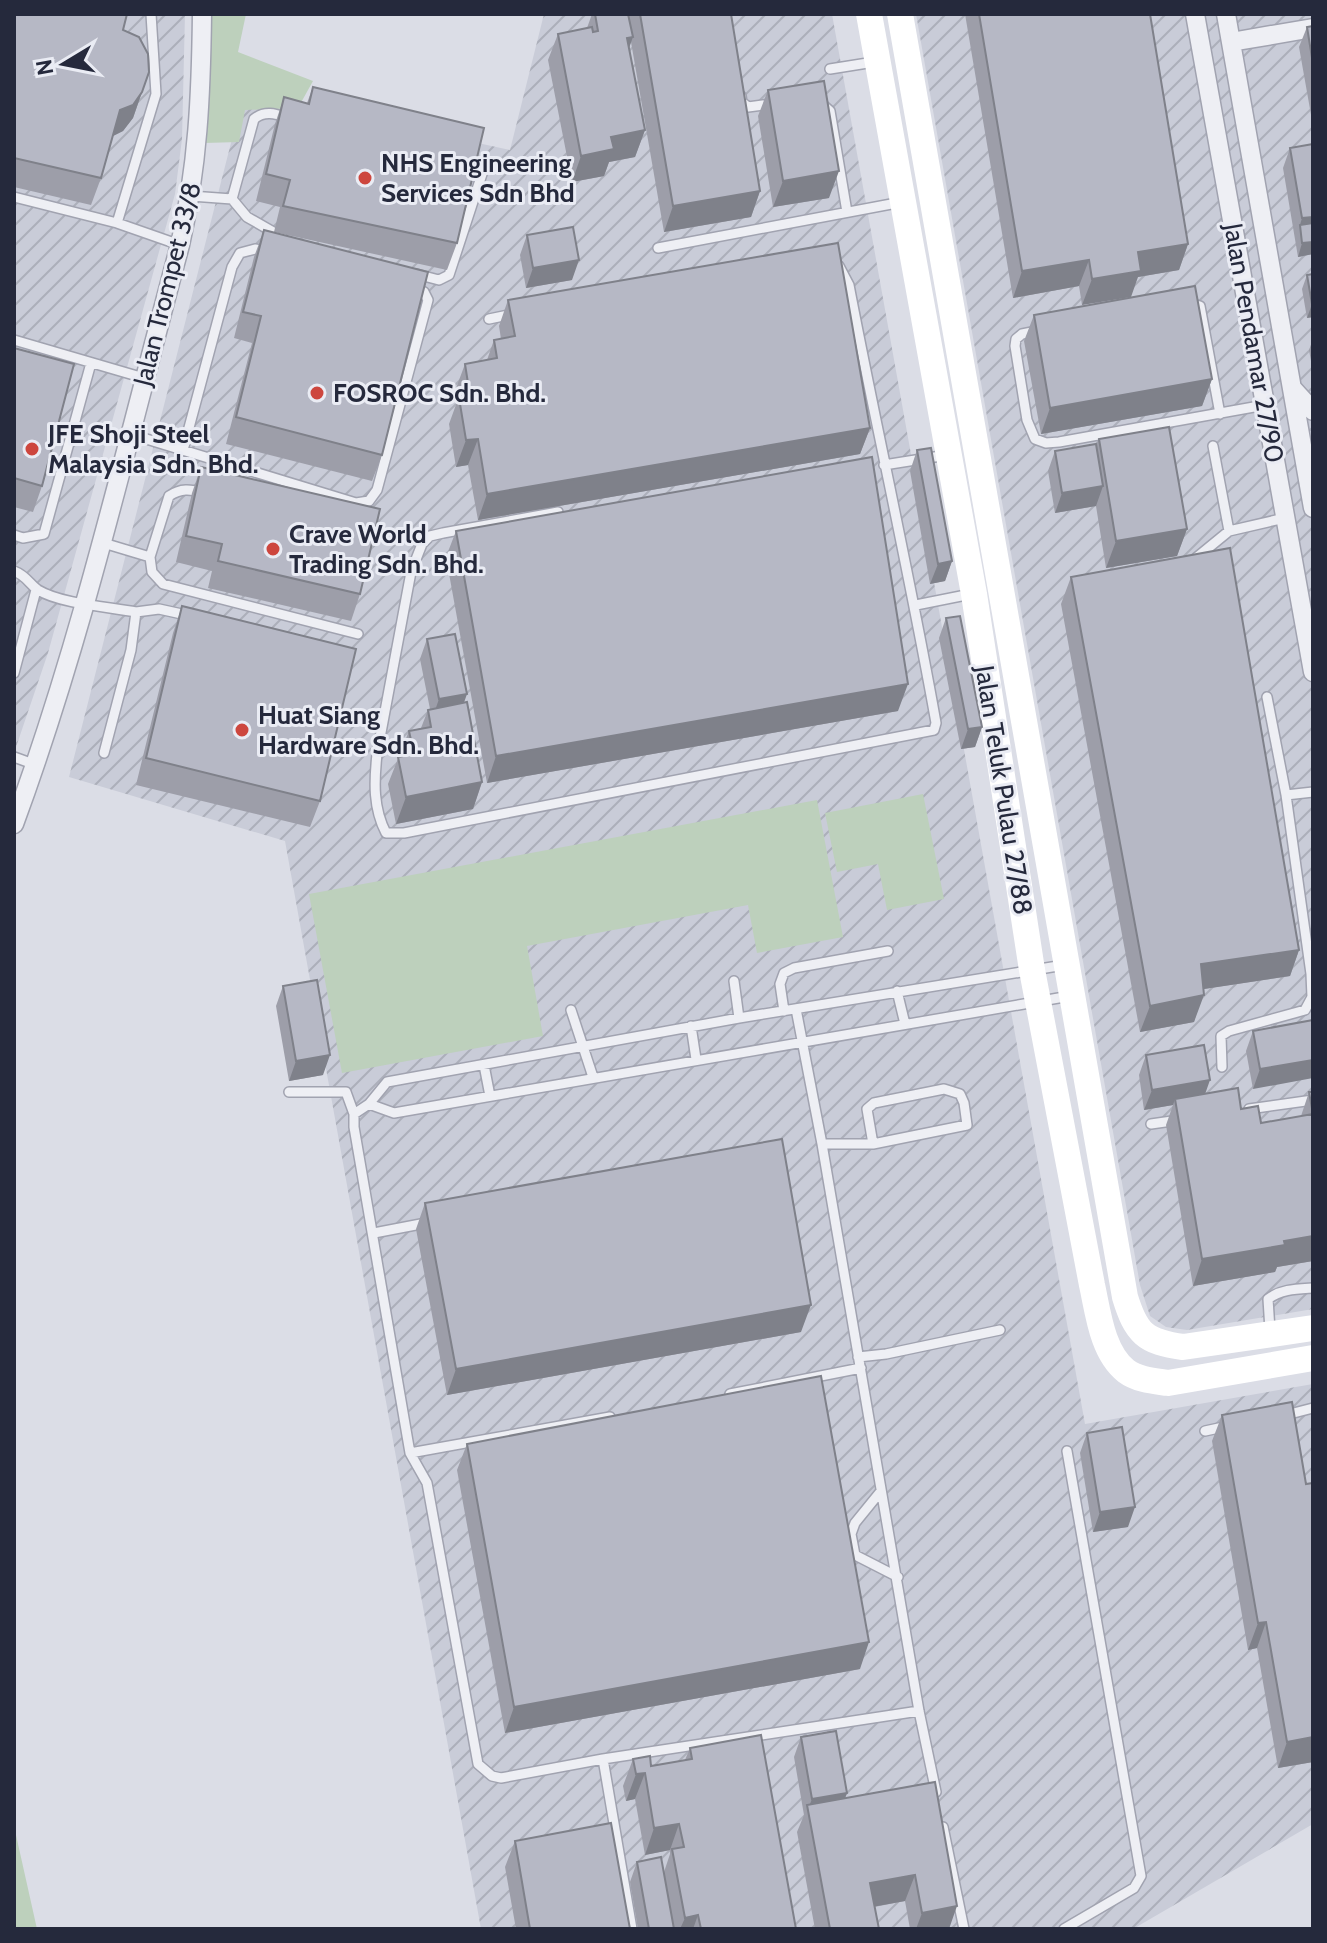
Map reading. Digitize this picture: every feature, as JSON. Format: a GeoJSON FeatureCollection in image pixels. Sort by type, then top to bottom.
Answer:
{"type":"FeatureCollection","features":[{"type":"Feature","properties":{"kind":"street","name":"Jalan Trompet 33/8"},"geometry":{"type":"LineString","coordinates":[[14,824],[36,765],[83,604],[180,245],[198,145],[202,14]]}},
{"type":"Feature","properties":{"kind":"street","name":"Jalan Teluk Pulau 27/88"},"geometry":{"type":"LineString","coordinates":[[869,14],[974,594],[1032,970],[1104,1336],[1115,1358],[1127,1372],[1168,1383],[1312,1363]]}},
{"type":"Feature","properties":{"kind":"street","name":"Jalan Teluk Pulau 27/88"},"geometry":{"type":"LineString","coordinates":[[900,14],[1125,1297],[1132,1320],[1144,1336],[1161,1344],[1183,1347],[1313,1328]]}},
{"type":"Feature","properties":{"kind":"street","name":"Jalan Pendamar 27/90"},"geometry":{"type":"LineString","coordinates":[[1195,14],[1313,672]]}},
{"type":"Feature","properties":{"kind":"street","name":"Jalan Pendamar 27/90"},"geometry":{"type":"LineString","coordinates":[[1226,14],[1312,494]]}},
{"type":"Feature","properties":{"kind":"street"},"geometry":{"type":"LineString","coordinates":[[1231,42],[1313,28]]}},
{"type":"Feature","properties":{"kind":"street"},"geometry":{"type":"LineString","coordinates":[[1292,387],[1313,411]]}},
{"type":"Feature","properties":{"kind":"lane"},"geometry":{"type":"LineString","coordinates":[[117,223],[156,94],[151,14]]}},
{"type":"Feature","properties":{"kind":"lane"},"geometry":{"type":"LineString","coordinates":[[830,69],[877,61]]}},
{"type":"Feature","properties":{"kind":"lane"},"geometry":{"type":"LineString","coordinates":[[739,87],[742,102],[748,107],[775,104]]}},
{"type":"Feature","properties":{"kind":"lane"},"geometry":{"type":"LineString","coordinates":[[805,99],[826,104],[830,111],[847,212]]}},
{"type":"Feature","properties":{"kind":"lane"},"geometry":{"type":"LineString","coordinates":[[232,199],[254,119],[260,114],[273,113],[292,119]]}},
{"type":"Feature","properties":{"kind":"lane"},"geometry":{"type":"LineString","coordinates":[[400,270],[439,280],[449,275],[483,171]]}},
{"type":"Feature","properties":{"kind":"lane"},"geometry":{"type":"LineString","coordinates":[[191,196],[232,199],[247,217],[286,238]]}},
{"type":"Feature","properties":{"kind":"lane"},"geometry":{"type":"LineString","coordinates":[[14,197],[117,223],[180,245]]}},
{"type":"Feature","properties":{"kind":"lane"},"geometry":{"type":"LineString","coordinates":[[658,248],[902,202]]}},
{"type":"Feature","properties":{"kind":"lane"},"geometry":{"type":"LineString","coordinates":[[183,450],[232,267],[240,253],[255,249],[283,256]]}},
{"type":"Feature","properties":{"kind":"lane"},"geometry":{"type":"LineString","coordinates":[[558,512],[430,536],[422,544],[411,572],[377,754],[374,783],[377,809],[386,833],[404,833],[934,730],[936,723],[916,605],[884,465],[849,285],[837,262],[826,259]]}},
{"type":"Feature","properties":{"kind":"lane"},"geometry":{"type":"LineString","coordinates":[[129,434],[356,503],[369,501],[377,490],[428,300],[424,292],[399,283]]}},
{"type":"Feature","properties":{"kind":"lane"},"geometry":{"type":"LineString","coordinates":[[1182,303],[1193,302],[1200,306],[1220,414]]}},
{"type":"Feature","properties":{"kind":"lane"},"geometry":{"type":"LineString","coordinates":[[489,319],[520,313]]}},
{"type":"Feature","properties":{"kind":"lane"},"geometry":{"type":"LineString","coordinates":[[1051,328],[1022,334],[1016,339],[1027,420],[1035,439],[1046,443],[1265,405]]}},
{"type":"Feature","properties":{"kind":"lane"},"geometry":{"type":"LineString","coordinates":[[14,340],[144,378]]}},
{"type":"Feature","properties":{"kind":"lane"},"geometry":{"type":"LineString","coordinates":[[14,535],[23,538],[44,534],[91,363]]}},
{"type":"Feature","properties":{"kind":"lane"},"geometry":{"type":"LineString","coordinates":[[1213,446],[1229,531]]}},
{"type":"Feature","properties":{"kind":"lane"},"geometry":{"type":"LineString","coordinates":[[884,465],[947,455]]}},
{"type":"Feature","properties":{"kind":"lane"},"geometry":{"type":"LineString","coordinates":[[214,495],[189,489],[177,490],[169,496],[150,557],[152,572],[163,584],[358,634]]}},
{"type":"Feature","properties":{"kind":"lane"},"geometry":{"type":"LineString","coordinates":[[1183,560],[1198,557],[1229,531],[1285,518]]}},
{"type":"Feature","properties":{"kind":"lane"},"geometry":{"type":"LineString","coordinates":[[100,542],[150,557]]}},
{"type":"Feature","properties":{"kind":"lane"},"geometry":{"type":"LineString","coordinates":[[14,571],[29,579],[36,590],[83,604],[136,612],[159,609],[199,619]]}},
{"type":"Feature","properties":{"kind":"lane"},"geometry":{"type":"LineString","coordinates":[[14,673],[36,590]]}},
{"type":"Feature","properties":{"kind":"lane"},"geometry":{"type":"LineString","coordinates":[[916,605],[974,594]]}},
{"type":"Feature","properties":{"kind":"lane"},"geometry":{"type":"LineString","coordinates":[[104,753],[131,650],[136,612]]}},
{"type":"Feature","properties":{"kind":"lane"},"geometry":{"type":"LineString","coordinates":[[1222,1067],[1221,1036],[1229,1031],[1305,1010],[1312,997],[1286,795],[1267,697]]}},
{"type":"Feature","properties":{"kind":"lane"},"geometry":{"type":"LineString","coordinates":[[14,757],[36,765]]}},
{"type":"Feature","properties":{"kind":"lane"},"geometry":{"type":"LineString","coordinates":[[1286,795],[1313,792]]}},
{"type":"Feature","properties":{"kind":"lane"},"geometry":{"type":"LineString","coordinates":[[784,1011],[780,984],[784,973],[794,968],[888,951]]}},
{"type":"Feature","properties":{"kind":"lane"},"geometry":{"type":"LineString","coordinates":[[354,1114],[369,1104],[387,1082],[691,1026],[1067,964]]}},
{"type":"Feature","properties":{"kind":"lane"},"geometry":{"type":"LineString","coordinates":[[734,981],[739,1018]]}},
{"type":"Feature","properties":{"kind":"lane"},"geometry":{"type":"LineString","coordinates":[[897,991],[905,1024]]}},
{"type":"Feature","properties":{"kind":"lane"},"geometry":{"type":"LineString","coordinates":[[369,1104],[394,1113],[1073,995]]}},
{"type":"Feature","properties":{"kind":"lane"},"geometry":{"type":"LineString","coordinates":[[796,1009],[938,1805]]}},
{"type":"Feature","properties":{"kind":"lane"},"geometry":{"type":"LineString","coordinates":[[571,1010],[593,1077]]}},
{"type":"Feature","properties":{"kind":"lane"},"geometry":{"type":"LineString","coordinates":[[691,1026],[696,1059]]}},
{"type":"Feature","properties":{"kind":"lane"},"geometry":{"type":"LineString","coordinates":[[484,1065],[490,1096]]}},
{"type":"Feature","properties":{"kind":"lane"},"geometry":{"type":"LineString","coordinates":[[822,1144],[873,1144],[967,1125],[960,1094],[944,1089],[874,1103],[867,1109],[873,1144]]}},
{"type":"Feature","properties":{"kind":"lane"},"geometry":{"type":"LineString","coordinates":[[289,1092],[346,1092],[354,1114],[410,1453],[427,1483],[478,1764],[492,1776],[501,1778],[603,1759],[919,1711]]}},
{"type":"Feature","properties":{"kind":"lane"},"geometry":{"type":"LineString","coordinates":[[1240,1110],[1313,1100]]}},
{"type":"Feature","properties":{"kind":"lane"},"geometry":{"type":"LineString","coordinates":[[1151,1124],[1195,1117]]}},
{"type":"Feature","properties":{"kind":"lane"},"geometry":{"type":"LineString","coordinates":[[374,1233],[433,1222]]}},
{"type":"Feature","properties":{"kind":"lane"},"geometry":{"type":"LineString","coordinates":[[1271,1333],[1268,1299],[1287,1290],[1313,1288]]}},
{"type":"Feature","properties":{"kind":"lane"},"geometry":{"type":"LineString","coordinates":[[858,1357],[994,1334],[1000,1330]]}},
{"type":"Feature","properties":{"kind":"lane"},"geometry":{"type":"LineString","coordinates":[[722,1395],[861,1368]]}},
{"type":"Feature","properties":{"kind":"lane"},"geometry":{"type":"LineString","coordinates":[[1268,1419],[1313,1408]]}},
{"type":"Feature","properties":{"kind":"lane"},"geometry":{"type":"LineString","coordinates":[[410,1453],[613,1416]]}},
{"type":"Feature","properties":{"kind":"lane"},"geometry":{"type":"LineString","coordinates":[[1205,1431],[1236,1425]]}},
{"type":"Feature","properties":{"kind":"lane"},"geometry":{"type":"LineString","coordinates":[[1064,1929],[1134,1888],[1141,1876],[1067,1451]]}},
{"type":"Feature","properties":{"kind":"lane"},"geometry":{"type":"LineString","coordinates":[[881,1491],[855,1523],[851,1534],[855,1555],[898,1577]]}},
{"type":"Feature","properties":{"kind":"lane"},"geometry":{"type":"LineString","coordinates":[[760,1735],[763,1750]]}},
{"type":"Feature","properties":{"kind":"lane"},"geometry":{"type":"LineString","coordinates":[[603,1759],[632,1929]]}},
{"type":"Feature","properties":{"kind":"lane"},"geometry":{"type":"LineString","coordinates":[[941,1820],[964,1929]]}},
{"type":"Feature","properties":{"kind":"shaded area"},"geometry":{"type":"Polygon","coordinates":[[[14,14],[185,14],[182,139],[175,194],[48,653],[14,753],[14,14]]]}},
{"type":"Feature","properties":{"kind":"shaded area"},"geometry":{"type":"Polygon","coordinates":[[[544,14],[832,14],[1085,1424],[1313,1384],[1313,1824],[1133,1929],[481,1929],[285,841],[69,777],[244,92],[510,150],[544,14]]]}},
{"type":"Feature","properties":{"kind":"shaded area"},"geometry":{"type":"Polygon","coordinates":[[[916,14],[1313,14],[1313,1309],[1187,1330],[1166,1327],[1150,1316],[1140,1285],[916,14]]]}},
{"type":"Feature","properties":{"kind":"green space"},"geometry":{"type":"Polygon","coordinates":[[[208,14],[246,14],[238,52],[313,81],[298,108],[245,110],[239,142],[204,143],[208,14]]]}},
{"type":"Feature","properties":{"kind":"green space"},"geometry":{"type":"Polygon","coordinates":[[[923,794],[944,899],[887,910],[878,864],[837,872],[825,813],[923,794]]]}},
{"type":"Feature","properties":{"kind":"green space"},"geometry":{"type":"Polygon","coordinates":[[[817,800],[843,937],[757,953],[748,905],[527,946],[543,1036],[342,1073],[309,894],[817,800]]]}},
{"type":"Feature","properties":{"kind":"green space"},"geometry":{"type":"Polygon","coordinates":[[[14,1826],[37,1929],[14,1929],[14,1826]]]}},
{"type":"Feature","properties":{"kind":"building"},"geometry":{"type":"Polygon","coordinates":[[[14,14],[127,14],[123,30],[139,37],[148,54],[149,72],[142,92],[133,105],[120,110],[101,178],[14,158],[14,14]]]}},
{"type":"Feature","properties":{"kind":"building"},"geometry":{"type":"Polygon","coordinates":[[[595,14],[628,14],[633,37],[627,38],[645,130],[611,137],[614,149],[581,156],[558,34],[592,27],[593,32],[598,31],[595,14]]]}},
{"type":"Feature","properties":{"kind":"building"},"geometry":{"type":"Polygon","coordinates":[[[640,14],[731,14],[760,191],[673,206],[640,14]]]}},
{"type":"Feature","properties":{"kind":"building"},"geometry":{"type":"Polygon","coordinates":[[[979,14],[1150,14],[1188,244],[1138,252],[1141,271],[1092,279],[1089,260],[1022,271],[979,14]]]}},
{"type":"Feature","properties":{"kind":"building"},"geometry":{"type":"Polygon","coordinates":[[[1313,26],[1313,64],[1307,27],[1313,26]]]}},
{"type":"Feature","properties":{"kind":"building"},"geometry":{"type":"Polygon","coordinates":[[[824,81],[839,171],[783,181],[768,90],[824,81]]]}},
{"type":"Feature","properties":{"kind":"building","name":"NHS Engineering Services Sdn Bhd"},"geometry":{"type":"Polygon","coordinates":[[[313,87],[484,128],[457,243],[283,206],[290,180],[266,174],[284,97],[309,104],[313,87]]]}},
{"type":"Feature","properties":{"kind":"building"},"geometry":{"type":"Polygon","coordinates":[[[1313,144],[1313,217],[1302,218],[1290,148],[1313,144]]]}},
{"type":"Feature","properties":{"kind":"building"},"geometry":{"type":"Polygon","coordinates":[[[1313,223],[1313,242],[1302,243],[1300,225],[1313,223]]]}},
{"type":"Feature","properties":{"kind":"building"},"geometry":{"type":"Polygon","coordinates":[[[573,227],[579,260],[533,268],[527,235],[573,227]]]}},
{"type":"Feature","properties":{"kind":"building","name":"FOSROC Sdn. Bhd."},"geometry":{"type":"Polygon","coordinates":[[[264,230],[428,272],[382,455],[236,417],[261,316],[243,312],[264,230]]]}},
{"type":"Feature","properties":{"kind":"building"},"geometry":{"type":"Polygon","coordinates":[[[838,243],[870,428],[487,494],[478,439],[466,440],[459,398],[470,396],[465,364],[497,358],[494,340],[515,336],[508,300],[838,243]]]}},
{"type":"Feature","properties":{"kind":"building"},"geometry":{"type":"Polygon","coordinates":[[[1313,274],[1313,304],[1312,304],[1307,275],[1313,274]]]}},
{"type":"Feature","properties":{"kind":"building"},"geometry":{"type":"Polygon","coordinates":[[[1195,286],[1212,379],[1050,408],[1034,315],[1195,286]]]}},
{"type":"Feature","properties":{"kind":"building","name":"JFE Shoji Steel Malaysia Sdn. Bhd."},"geometry":{"type":"Polygon","coordinates":[[[14,348],[74,364],[42,486],[14,478],[14,348]]]}},
{"type":"Feature","properties":{"kind":"building"},"geometry":{"type":"Polygon","coordinates":[[[1169,427],[1187,529],[1116,541],[1099,439],[1169,427]]]}},
{"type":"Feature","properties":{"kind":"building"},"geometry":{"type":"Polygon","coordinates":[[[1096,444],[1103,486],[1062,493],[1055,451],[1096,444]]]}},
{"type":"Feature","properties":{"kind":"building"},"geometry":{"type":"Polygon","coordinates":[[[931,448],[952,561],[938,564],[917,450],[931,448]]]}},
{"type":"Feature","properties":{"kind":"building"},"geometry":{"type":"Polygon","coordinates":[[[872,457],[908,684],[496,756],[456,531],[872,457]]]}},
{"type":"Feature","properties":{"kind":"building","name":"Crave World Trading Sdn. Bhd."},"geometry":{"type":"Polygon","coordinates":[[[201,467],[380,509],[360,594],[218,561],[222,544],[186,536],[201,467]]]}},
{"type":"Feature","properties":{"kind":"building"},"geometry":{"type":"Polygon","coordinates":[[[1230,548],[1299,950],[1201,964],[1204,995],[1150,1006],[1071,577],[1230,548]]]}},
{"type":"Feature","properties":{"kind":"building","name":"Huat Siang Hardware Sdn. Bhd."},"geometry":{"type":"Polygon","coordinates":[[[182,606],[356,649],[320,801],[146,758],[182,606]]]}},
{"type":"Feature","properties":{"kind":"building"},"geometry":{"type":"Polygon","coordinates":[[[960,616],[982,727],[968,729],[946,618],[960,616]]]}},
{"type":"Feature","properties":{"kind":"building"},"geometry":{"type":"Polygon","coordinates":[[[455,634],[467,694],[439,699],[427,639],[455,634]]]}},
{"type":"Feature","properties":{"kind":"building"},"geometry":{"type":"Polygon","coordinates":[[[467,702],[482,782],[406,797],[398,757],[414,754],[409,731],[431,727],[428,710],[467,702]]]}},
{"type":"Feature","properties":{"kind":"building"},"geometry":{"type":"Polygon","coordinates":[[[317,980],[330,1055],[296,1061],[283,986],[317,980]]]}},
{"type":"Feature","properties":{"kind":"building"},"geometry":{"type":"Polygon","coordinates":[[[1313,1020],[1313,1060],[1260,1069],[1253,1031],[1313,1020]]]}},
{"type":"Feature","properties":{"kind":"building"},"geometry":{"type":"Polygon","coordinates":[[[1204,1045],[1210,1080],[1152,1090],[1146,1055],[1204,1045]]]}},
{"type":"Feature","properties":{"kind":"building"},"geometry":{"type":"Polygon","coordinates":[[[1238,1088],[1241,1109],[1258,1106],[1261,1123],[1313,1114],[1313,1236],[1284,1241],[1285,1245],[1202,1259],[1175,1099],[1238,1088]]]}},
{"type":"Feature","properties":{"kind":"building"},"geometry":{"type":"Polygon","coordinates":[[[1309,1092],[1313,1092],[1313,1114],[1309,1092]]]}},
{"type":"Feature","properties":{"kind":"building"},"geometry":{"type":"Polygon","coordinates":[[[782,1139],[811,1305],[456,1369],[425,1203],[782,1139]]]}},
{"type":"Feature","properties":{"kind":"building"},"geometry":{"type":"Polygon","coordinates":[[[821,1376],[869,1642],[514,1707],[467,1444],[821,1376]]]}},
{"type":"Feature","properties":{"kind":"building"},"geometry":{"type":"Polygon","coordinates":[[[1292,1402],[1306,1484],[1313,1483],[1313,1737],[1287,1742],[1266,1622],[1258,1623],[1222,1415],[1292,1402]]]}},
{"type":"Feature","properties":{"kind":"building"},"geometry":{"type":"Polygon","coordinates":[[[1122,1427],[1135,1507],[1100,1512],[1087,1433],[1122,1427]]]}},
{"type":"Feature","properties":{"kind":"building"},"geometry":{"type":"Polygon","coordinates":[[[836,1731],[847,1793],[812,1799],[801,1737],[836,1731]]]}},
{"type":"Feature","properties":{"kind":"building"},"geometry":{"type":"Polygon","coordinates":[[[761,1735],[796,1929],[701,1929],[698,1915],[685,1918],[672,1849],[684,1847],[679,1824],[654,1828],[645,1773],[636,1774],[633,1759],[650,1756],[651,1766],[692,1759],[690,1748],[761,1735]]]}},
{"type":"Feature","properties":{"kind":"building"},"geometry":{"type":"Polygon","coordinates":[[[935,1782],[957,1906],[922,1913],[915,1875],[870,1883],[879,1929],[830,1929],[807,1805],[935,1782]]]}},
{"type":"Feature","properties":{"kind":"building"},"geometry":{"type":"Polygon","coordinates":[[[611,1823],[630,1929],[530,1929],[515,1841],[611,1823]]]}},
{"type":"Feature","properties":{"kind":"building"},"geometry":{"type":"Polygon","coordinates":[[[661,1857],[674,1929],[649,1929],[637,1862],[661,1857]]]}},
{"type":"Feature","properties":{"kind":"place","name":"NHS Engineering Services Sdn Bhd"},"geometry":{"type":"Point","coordinates":[365,178]}},
{"type":"Feature","properties":{"kind":"place","name":"FOSROC Sdn. Bhd."},"geometry":{"type":"Point","coordinates":[317,393]}},
{"type":"Feature","properties":{"kind":"place","name":"JFE Shoji Steel Malaysia Sdn. Bhd."},"geometry":{"type":"Point","coordinates":[32,449]}},
{"type":"Feature","properties":{"kind":"place","name":"Crave World Trading Sdn. Bhd."},"geometry":{"type":"Point","coordinates":[273,549]}},
{"type":"Feature","properties":{"kind":"place","name":"Huat Siang Hardware Sdn. Bhd."},"geometry":{"type":"Point","coordinates":[242,730]}}]}
